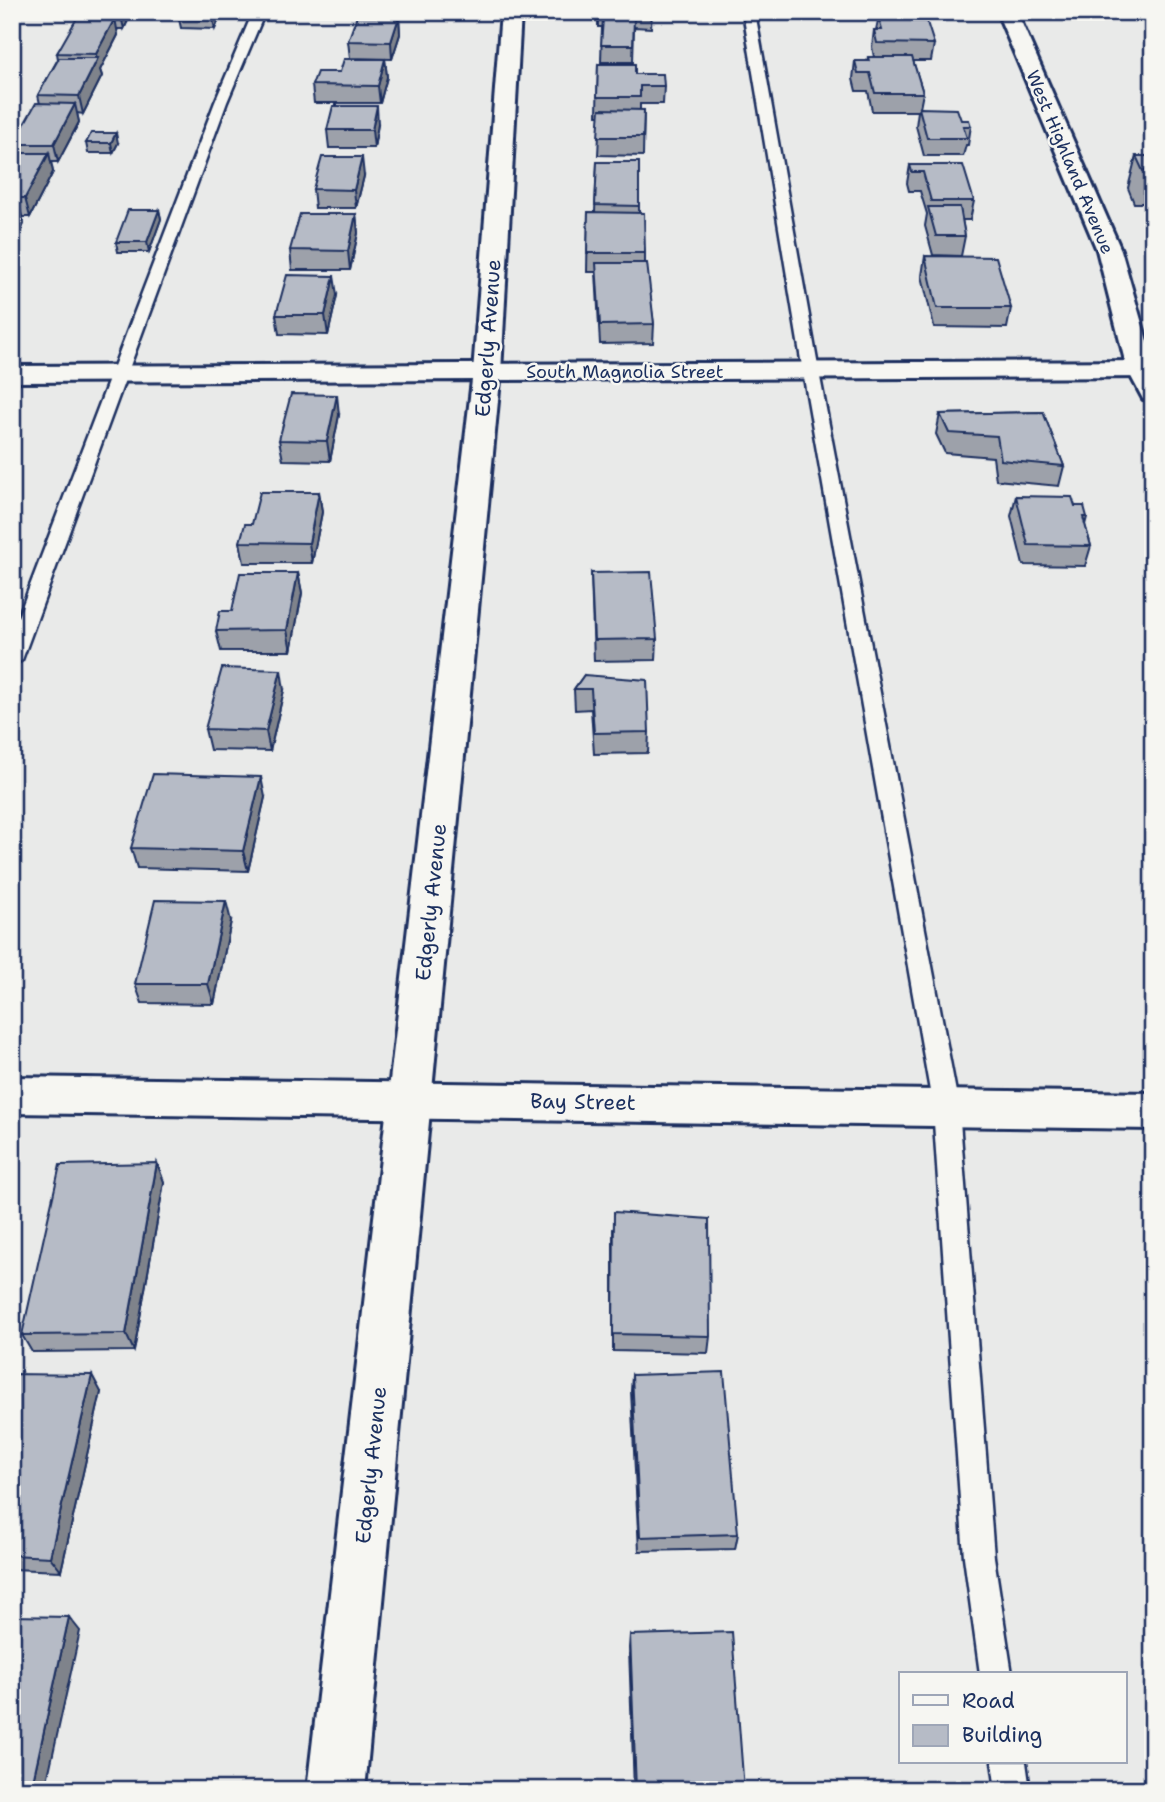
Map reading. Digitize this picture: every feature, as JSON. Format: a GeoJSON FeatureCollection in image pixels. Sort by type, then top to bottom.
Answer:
{"type":"FeatureCollection","features":[{"type":"Feature","properties":{"kind":"street","name":"Edgerly Avenue"},"geometry":{"type":"LineString","coordinates":[[336,1790],[487,372],[511,12]]}},
{"type":"Feature","properties":{"kind":"street","name":"West Highland Avenue"},"geometry":{"type":"LineString","coordinates":[[1007,12],[1109,250],[1149,377]]}},
{"type":"Feature","properties":{"kind":"street","name":"South Magnolia Street"},"geometry":{"type":"LineString","coordinates":[[12,374],[811,372],[1149,377]]}},
{"type":"Feature","properties":{"kind":"street","name":"Bay Street"},"geometry":{"type":"LineString","coordinates":[[12,1096],[1153,1111]]}},
{"type":"Feature","properties":{"kind":"lane"},"geometry":{"type":"LineString","coordinates":[[12,660],[221,102],[259,12]]}},
{"type":"Feature","properties":{"kind":"lane"},"geometry":{"type":"LineString","coordinates":[[749,12],[811,372],[946,1108],[979,1557],[996,1672]]}},
{"type":"Feature","properties":{"kind":"lane"},"geometry":{"type":"LineString","coordinates":[[1009,1764],[1013,1790]]}},
{"type":"Feature","properties":{"kind":"building"},"geometry":{"type":"Polygon","coordinates":[[[182,12],[216,12],[213,20],[179,19],[182,12]]]}},
{"type":"Feature","properties":{"kind":"building"},"geometry":{"type":"Polygon","coordinates":[[[357,16],[399,17],[391,42],[348,41],[357,16]]]}},
{"type":"Feature","properties":{"kind":"building"},"geometry":{"type":"Polygon","coordinates":[[[878,16],[925,16],[934,44],[877,43],[874,30],[882,30],[878,16]]]}},
{"type":"Feature","properties":{"kind":"building"},"geometry":{"type":"Polygon","coordinates":[[[77,18],[115,18],[96,54],[57,53],[77,18]]]}},
{"type":"Feature","properties":{"kind":"building"},"geometry":{"type":"Polygon","coordinates":[[[603,19],[634,19],[633,45],[601,45],[603,19]]]}},
{"type":"Feature","properties":{"kind":"building"},"geometry":{"type":"Polygon","coordinates":[[[868,57],[912,57],[923,93],[875,93],[870,73],[858,73],[855,61],[869,61],[868,57]]]}},
{"type":"Feature","properties":{"kind":"building"},"geometry":{"type":"Polygon","coordinates":[[[59,58],[98,58],[79,96],[38,95],[59,58]]]}},
{"type":"Feature","properties":{"kind":"building"},"geometry":{"type":"Polygon","coordinates":[[[344,59],[385,59],[378,86],[312,85],[317,72],[340,72],[344,59]]]}},
{"type":"Feature","properties":{"kind":"building"},"geometry":{"type":"Polygon","coordinates":[[[598,64],[635,64],[635,74],[663,74],[664,86],[640,86],[640,97],[597,97],[598,64]]]}},
{"type":"Feature","properties":{"kind":"building"},"geometry":{"type":"Polygon","coordinates":[[[36,103],[75,104],[54,144],[13,144],[36,103]]]}},
{"type":"Feature","properties":{"kind":"building"},"geometry":{"type":"Polygon","coordinates":[[[333,106],[377,106],[372,130],[327,130],[333,106]]]}},
{"type":"Feature","properties":{"kind":"building"},"geometry":{"type":"Polygon","coordinates":[[[919,108],[957,109],[961,120],[969,120],[971,126],[963,126],[967,138],[927,138],[919,108]]]}},
{"type":"Feature","properties":{"kind":"building"},"geometry":{"type":"Polygon","coordinates":[[[600,109],[644,110],[643,137],[598,137],[600,109]]]}},
{"type":"Feature","properties":{"kind":"building"},"geometry":{"type":"Polygon","coordinates":[[[91,133],[116,133],[111,143],[86,143],[91,133]]]}},
{"type":"Feature","properties":{"kind":"building"},"geometry":{"type":"Polygon","coordinates":[[[12,153],[49,153],[25,198],[12,198],[12,153]]]}},
{"type":"Feature","properties":{"kind":"building"},"geometry":{"type":"Polygon","coordinates":[[[1136,156],[1153,156],[1153,171],[1143,171],[1136,156]]]}},
{"type":"Feature","properties":{"kind":"building"},"geometry":{"type":"Polygon","coordinates":[[[322,157],[362,157],[354,190],[313,189],[322,157]]]}},
{"type":"Feature","properties":{"kind":"building"},"geometry":{"type":"Polygon","coordinates":[[[597,162],[639,162],[639,206],[595,205],[597,162]]]}},
{"type":"Feature","properties":{"kind":"building"},"geometry":{"type":"Polygon","coordinates":[[[910,165],[963,165],[974,201],[931,201],[923,172],[912,172],[910,165]]]}},
{"type":"Feature","properties":{"kind":"building"},"geometry":{"type":"Polygon","coordinates":[[[12,205],[19,205],[12,220],[12,205]]]}},
{"type":"Feature","properties":{"kind":"building"},"geometry":{"type":"Polygon","coordinates":[[[928,207],[960,207],[965,236],[936,236],[928,207]]]}},
{"type":"Feature","properties":{"kind":"building"},"geometry":{"type":"Polygon","coordinates":[[[128,210],[159,210],[147,242],[116,242],[128,210]]]}},
{"type":"Feature","properties":{"kind":"building"},"geometry":{"type":"Polygon","coordinates":[[[588,212],[644,213],[645,253],[587,253],[588,212]]]}},
{"type":"Feature","properties":{"kind":"building"},"geometry":{"type":"Polygon","coordinates":[[[300,214],[356,214],[348,251],[290,250],[300,214]]]}},
{"type":"Feature","properties":{"kind":"building"},"geometry":{"type":"Polygon","coordinates":[[[925,256],[996,257],[1011,308],[937,308],[925,256]]]}},
{"type":"Feature","properties":{"kind":"building"},"geometry":{"type":"Polygon","coordinates":[[[596,263],[647,263],[654,324],[600,325],[596,263]]]}},
{"type":"Feature","properties":{"kind":"building"},"geometry":{"type":"Polygon","coordinates":[[[287,275],[334,276],[325,315],[276,315],[287,275]]]}},
{"type":"Feature","properties":{"kind":"building"},"geometry":{"type":"Polygon","coordinates":[[[291,394],[337,395],[327,441],[279,440],[291,394]]]}},
{"type":"Feature","properties":{"kind":"building"},"geometry":{"type":"Polygon","coordinates":[[[1043,412],[1064,466],[1001,460],[997,436],[949,433],[940,414],[1043,412]]]}},
{"type":"Feature","properties":{"kind":"building"},"geometry":{"type":"Polygon","coordinates":[[[260,492],[319,492],[309,543],[240,542],[245,524],[252,524],[260,492]]]}},
{"type":"Feature","properties":{"kind":"building"},"geometry":{"type":"Polygon","coordinates":[[[1016,496],[1072,497],[1075,506],[1084,506],[1087,517],[1083,517],[1091,546],[1028,545],[1016,496]]]}},
{"type":"Feature","properties":{"kind":"building"},"geometry":{"type":"Polygon","coordinates":[[[651,572],[657,639],[594,640],[591,573],[651,572]]]}},
{"type":"Feature","properties":{"kind":"building"},"geometry":{"type":"Polygon","coordinates":[[[240,573],[298,573],[287,630],[216,631],[220,611],[232,611],[240,573]]]}},
{"type":"Feature","properties":{"kind":"building"},"geometry":{"type":"Polygon","coordinates":[[[222,668],[281,670],[266,731],[205,729],[222,668]]]}},
{"type":"Feature","properties":{"kind":"building"},"geometry":{"type":"Polygon","coordinates":[[[584,675],[647,680],[649,732],[594,733],[591,689],[574,689],[584,675]]]}},
{"type":"Feature","properties":{"kind":"building"},"geometry":{"type":"Polygon","coordinates":[[[153,774],[261,777],[243,851],[131,848],[153,774]]]}},
{"type":"Feature","properties":{"kind":"building"},"geometry":{"type":"Polygon","coordinates":[[[155,900],[226,901],[208,984],[135,984],[155,900]]]}},
{"type":"Feature","properties":{"kind":"building"},"geometry":{"type":"Polygon","coordinates":[[[157,1163],[126,1334],[22,1335],[60,1165],[157,1163]]]}},
{"type":"Feature","properties":{"kind":"building"},"geometry":{"type":"Polygon","coordinates":[[[614,1212],[709,1219],[710,1336],[613,1334],[614,1212]]]}},
{"type":"Feature","properties":{"kind":"building"},"geometry":{"type":"Polygon","coordinates":[[[724,1372],[738,1534],[640,1537],[632,1375],[724,1372]]]}},
{"type":"Feature","properties":{"kind":"building"},"geometry":{"type":"Polygon","coordinates":[[[12,1374],[92,1375],[50,1557],[12,1555],[12,1374]]]}},
{"type":"Feature","properties":{"kind":"building"},"geometry":{"type":"Polygon","coordinates":[[[12,1616],[69,1617],[31,1790],[12,1790],[12,1616]]]}},
{"type":"Feature","properties":{"kind":"building"},"geometry":{"type":"Polygon","coordinates":[[[732,1632],[744,1790],[636,1790],[630,1635],[732,1632]]]}}]}
